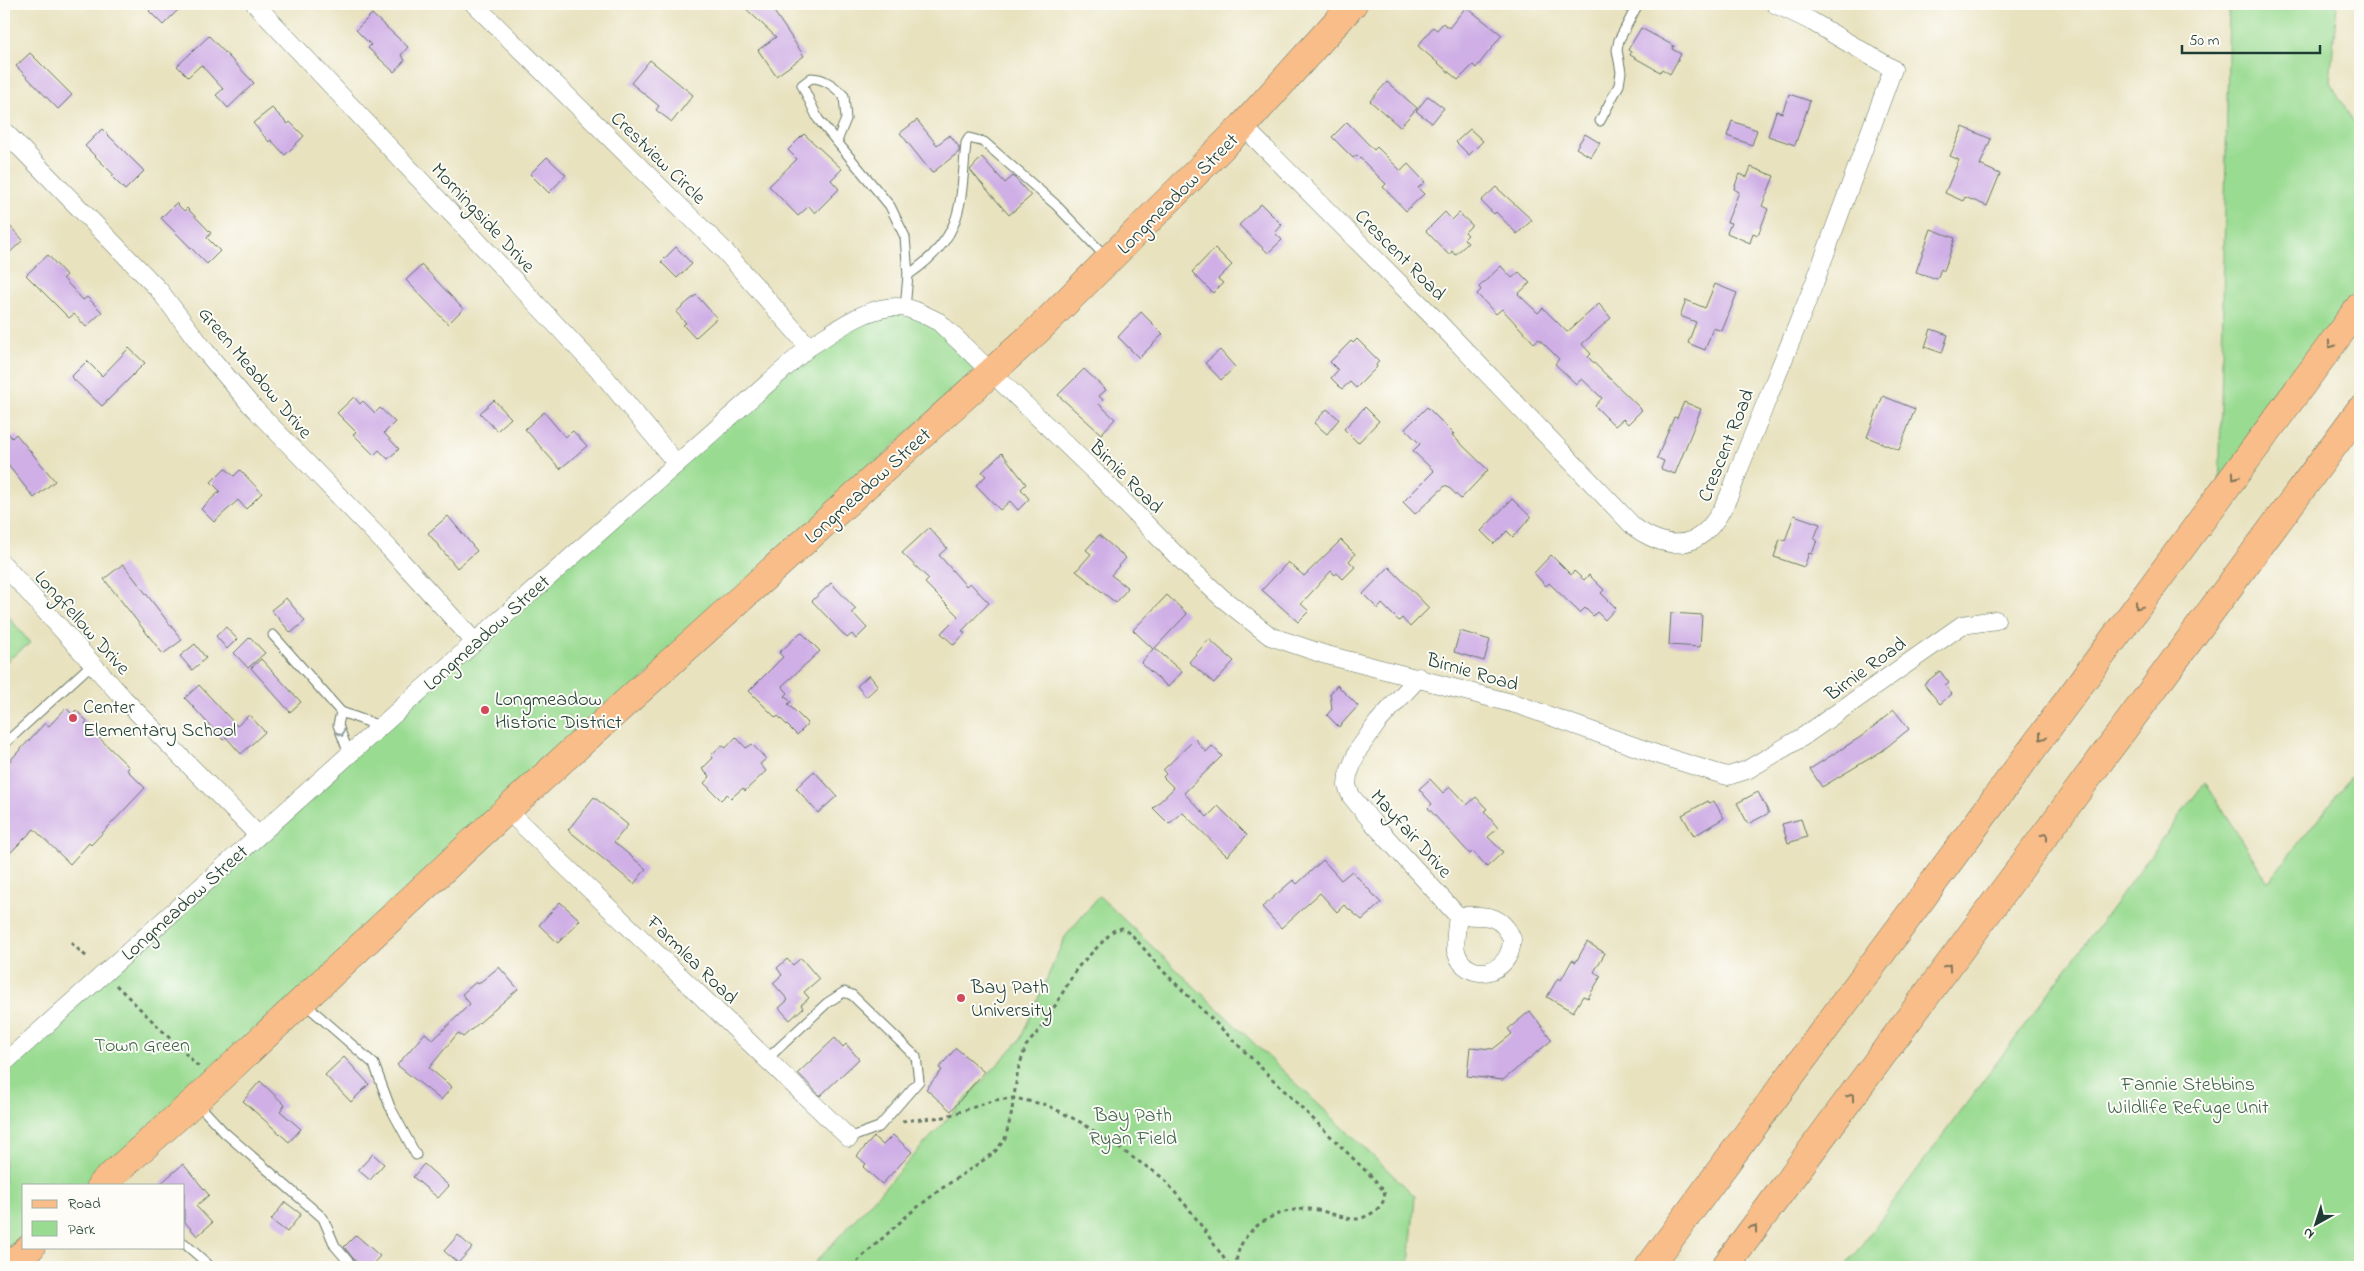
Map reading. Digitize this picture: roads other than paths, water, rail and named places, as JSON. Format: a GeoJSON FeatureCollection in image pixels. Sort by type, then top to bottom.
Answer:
{"type":"FeatureCollection","features":[{"type":"Feature","properties":{"kind":"main road","name":"Longmeadow Street"},"geometry":{"type":"LineString","coordinates":[[111,1179],[507,810],[991,373],[1110,260],[1243,126],[1353,4]]}},
{"type":"Feature","properties":{"kind":"main road"},"geometry":{"type":"LineString","coordinates":[[1649,1267],[2360,306]]}},
{"type":"Feature","properties":{"kind":"main road"},"geometry":{"type":"LineString","coordinates":[[1726,1267],[2360,410]]}},
{"type":"Feature","properties":{"kind":"main road"},"geometry":{"type":"LineString","coordinates":[[8,1267],[30,1248]]}},
{"type":"Feature","properties":{"kind":"street","name":"Morningside Drive"},"geometry":{"type":"LineString","coordinates":[[255,4],[605,377],[676,464]]}},
{"type":"Feature","properties":{"kind":"street","name":"Crestview Circle"},"geometry":{"type":"LineString","coordinates":[[474,4],[722,248],[809,346]]}},
{"type":"Feature","properties":{"kind":"street","name":"Crescent Road"},"geometry":{"type":"LineString","coordinates":[[1243,126],[1449,333],[1634,527],[1646,535],[1659,540],[1673,542],[1688,541],[1700,536],[1712,527],[1729,499],[1739,468],[1814,284],[1893,69],[1811,21],[1775,4]]}},
{"type":"Feature","properties":{"kind":"street","name":"Green Meadow Drive"},"geometry":{"type":"LineString","coordinates":[[4,130],[159,290],[206,352],[250,404],[390,549],[475,642]]}},
{"type":"Feature","properties":{"kind":"street","name":"Longmeadow Street"},"geometry":{"type":"LineString","coordinates":[[4,1063],[380,726],[809,346],[862,314],[898,307],[917,311],[939,322],[991,373]]}},
{"type":"Feature","properties":{"kind":"street","name":"Birnie Road"},"geometry":{"type":"LineString","coordinates":[[991,373],[1099,476],[1176,555],[1222,598],[1263,632],[1302,648],[1419,677],[1519,705],[1656,754],[1728,776],[1755,766],[1821,726],[1870,688],[1962,625],[1996,620]]}},
{"type":"Feature","properties":{"kind":"street","name":"Longfellow Drive"},"geometry":{"type":"LineString","coordinates":[[5,569],[92,664],[258,835]]}},
{"type":"Feature","properties":{"kind":"street","name":"Mayfair Drive"},"geometry":{"type":"LineString","coordinates":[[1419,677],[1378,722],[1358,750],[1351,764],[1347,786],[1351,796],[1368,817],[1458,916]]}},
{"type":"Feature","properties":{"kind":"street","name":"Farmlea Road"},"geometry":{"type":"LineString","coordinates":[[507,810],[849,1138]]}},
{"type":"Feature","properties":{"kind":"lane"},"geometry":{"type":"LineString","coordinates":[[1600,121],[1619,86],[1621,72],[1617,50],[1619,40],[1638,4]]}},
{"type":"Feature","properties":{"kind":"lane"},"geometry":{"type":"LineString","coordinates":[[837,141],[846,119],[844,96],[833,86],[818,78],[811,78],[802,85],[818,119],[890,206],[905,237],[908,275],[906,309]]}},
{"type":"Feature","properties":{"kind":"lane"},"geometry":{"type":"LineString","coordinates":[[908,275],[924,263],[954,226],[961,206],[966,143],[970,138],[984,142],[1055,204],[1110,260]]}},
{"type":"Feature","properties":{"kind":"lane"},"geometry":{"type":"LineString","coordinates":[[273,635],[341,712],[380,726]]}},
{"type":"Feature","properties":{"kind":"lane"},"geometry":{"type":"LineString","coordinates":[[4,744],[92,664]]}},
{"type":"Feature","properties":{"kind":"lane"},"geometry":{"type":"LineString","coordinates":[[341,712],[338,725],[349,754]]}},
{"type":"Feature","properties":{"kind":"lane"},"geometry":{"type":"LineString","coordinates":[[767,1059],[827,1003],[844,992],[852,995],[916,1057],[919,1082],[879,1127],[849,1138]]}},
{"type":"Feature","properties":{"kind":"lane"},"geometry":{"type":"LineString","coordinates":[[302,1002],[374,1064],[390,1107],[416,1155]]}},
{"type":"Feature","properties":{"kind":"lane"},"geometry":{"type":"LineString","coordinates":[[195,1101],[224,1132],[323,1218],[335,1246],[354,1267]]}},
{"type":"Feature","properties":{"kind":"lane"},"geometry":{"type":"LineString","coordinates":[[185,1243],[211,1267]]}},
{"type":"Feature","properties":{"kind":"place","name":"Longmeadow Historic District"},"geometry":{"type":"Point","coordinates":[485,710]}},
{"type":"Feature","properties":{"kind":"place","name":"Center Elementary School"},"geometry":{"type":"Point","coordinates":[73,718]}},
{"type":"Feature","properties":{"kind":"place","name":"Bay Path University"},"geometry":{"type":"Point","coordinates":[961,998]}},
{"type":"Feature","properties":{"kind":"park label","name":"Town Green"},"geometry":{"type":"Point","coordinates":[142,1044]}},
{"type":"Feature","properties":{"kind":"park label","name":"Fannie Stebbins Wildlife Refuge Unit"},"geometry":{"type":"Point","coordinates":[2188,1094]}},
{"type":"Feature","properties":{"kind":"park label","name":"Bay Path Ryan Field"},"geometry":{"type":"Point","coordinates":[1133,1126]}}]}
